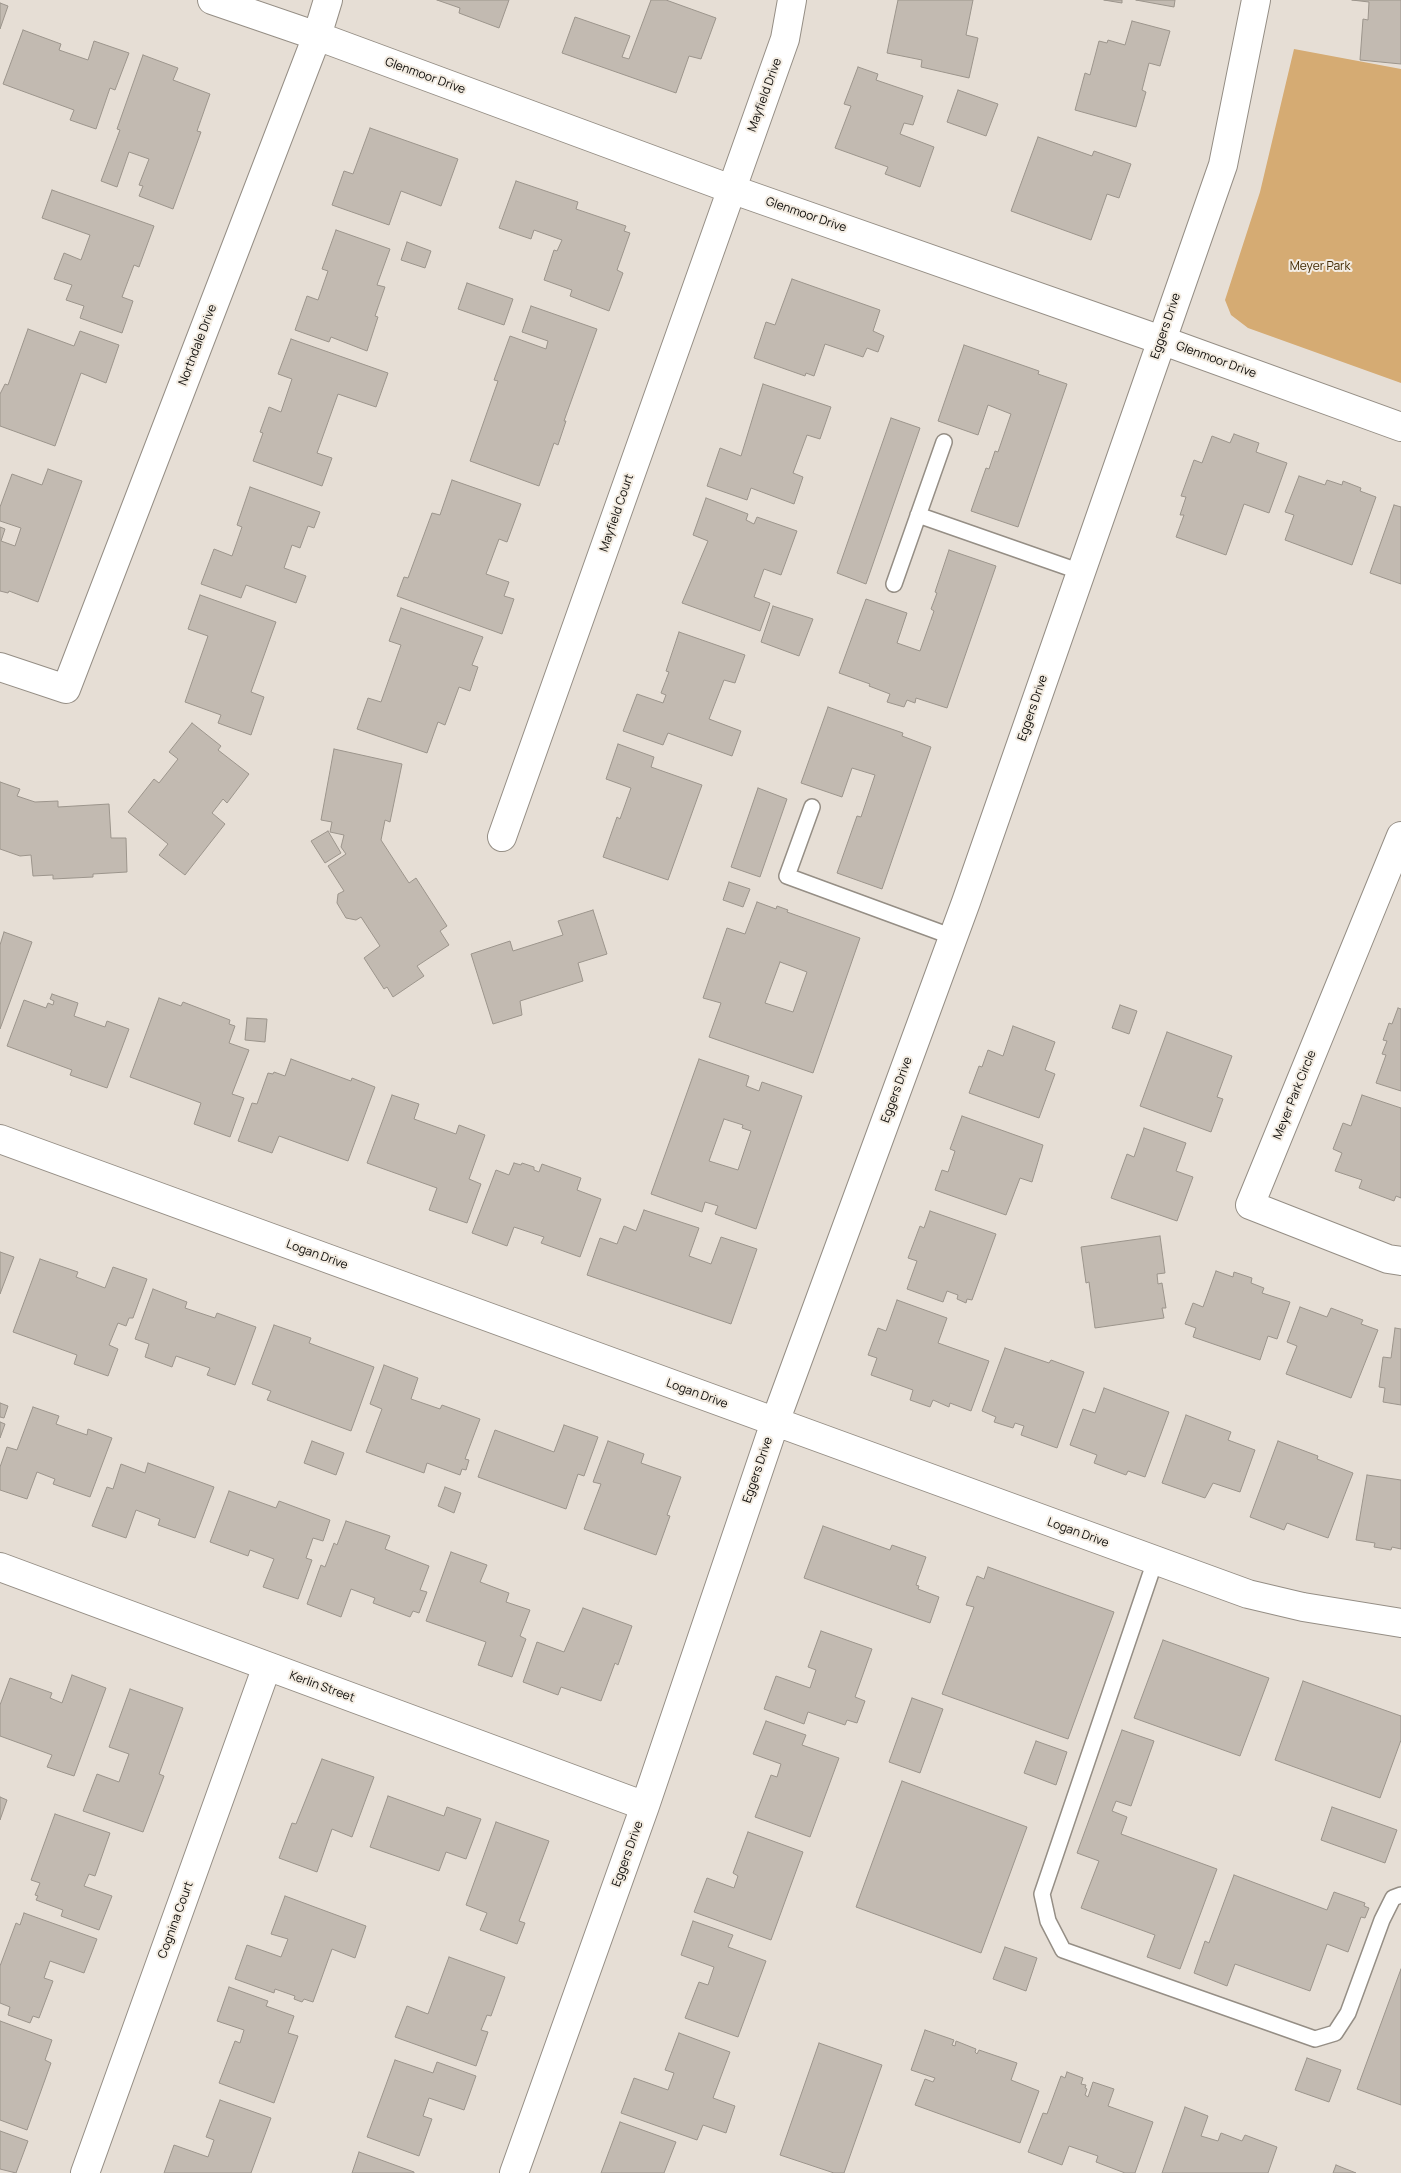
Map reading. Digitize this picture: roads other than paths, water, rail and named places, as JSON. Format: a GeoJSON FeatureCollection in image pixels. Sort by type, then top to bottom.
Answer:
{"type":"FeatureCollection","features":[{"type":"Feature","properties":{"kind":"street","name":"Glenmoor Drive"},"geometry":{"type":"LineString","coordinates":[[212,0],[317,36],[731,189],[1161,340],[1401,428]]}},
{"type":"Feature","properties":{"kind":"street","name":"Northdale Drive"},"geometry":{"type":"LineString","coordinates":[[0,667],[66,689],[317,36],[328,0]]}},
{"type":"Feature","properties":{"kind":"street","name":"Mayfield Drive"},"geometry":{"type":"LineString","coordinates":[[731,189],[785,38],[792,0]]}},
{"type":"Feature","properties":{"kind":"street","name":"Eggers Drive"},"geometry":{"type":"LineString","coordinates":[[514,2173],[645,1806],[775,1422],[953,937],[1161,340],[1224,166],[1256,0]]}},
{"type":"Feature","properties":{"kind":"street","name":"Mayfield Court"},"geometry":{"type":"LineString","coordinates":[[502,837],[731,189]]}},
{"type":"Feature","properties":{"kind":"street","name":"Meyer Park Circle"},"geometry":{"type":"LineString","coordinates":[[1401,836],[1250,1206],[1388,1259],[1401,1261]]}},
{"type":"Feature","properties":{"kind":"street","name":"Logan Drive"},"geometry":{"type":"LineString","coordinates":[[0,1139],[1248,1594],[1303,1607],[1401,1623]]}},
{"type":"Feature","properties":{"kind":"street","name":"Kerlin Street"},"geometry":{"type":"LineString","coordinates":[[0,1567],[645,1806]]}},
{"type":"Feature","properties":{"kind":"street","name":"Cognina Court"},"geometry":{"type":"LineString","coordinates":[[85,2173],[267,1666]]}},
{"type":"Feature","properties":{"kind":"lane"},"geometry":{"type":"LineString","coordinates":[[894,584],[944,442]]}},
{"type":"Feature","properties":{"kind":"lane"},"geometry":{"type":"LineString","coordinates":[[918,515],[1081,572]]}},
{"type":"Feature","properties":{"kind":"lane"},"geometry":{"type":"LineString","coordinates":[[812,807],[787,876],[953,937]]}},
{"type":"Feature","properties":{"kind":"lane"},"geometry":{"type":"LineString","coordinates":[[1155,1561],[1042,1894],[1048,1921],[1063,1950],[1315,2039],[1335,2034],[1348,2013],[1382,1920],[1393,1898],[1401,1895]]}},
{"type":"Feature","properties":{"kind":"park label","name":"Meyer Park"},"geometry":{"type":"Point","coordinates":[1320,267]}}]}
